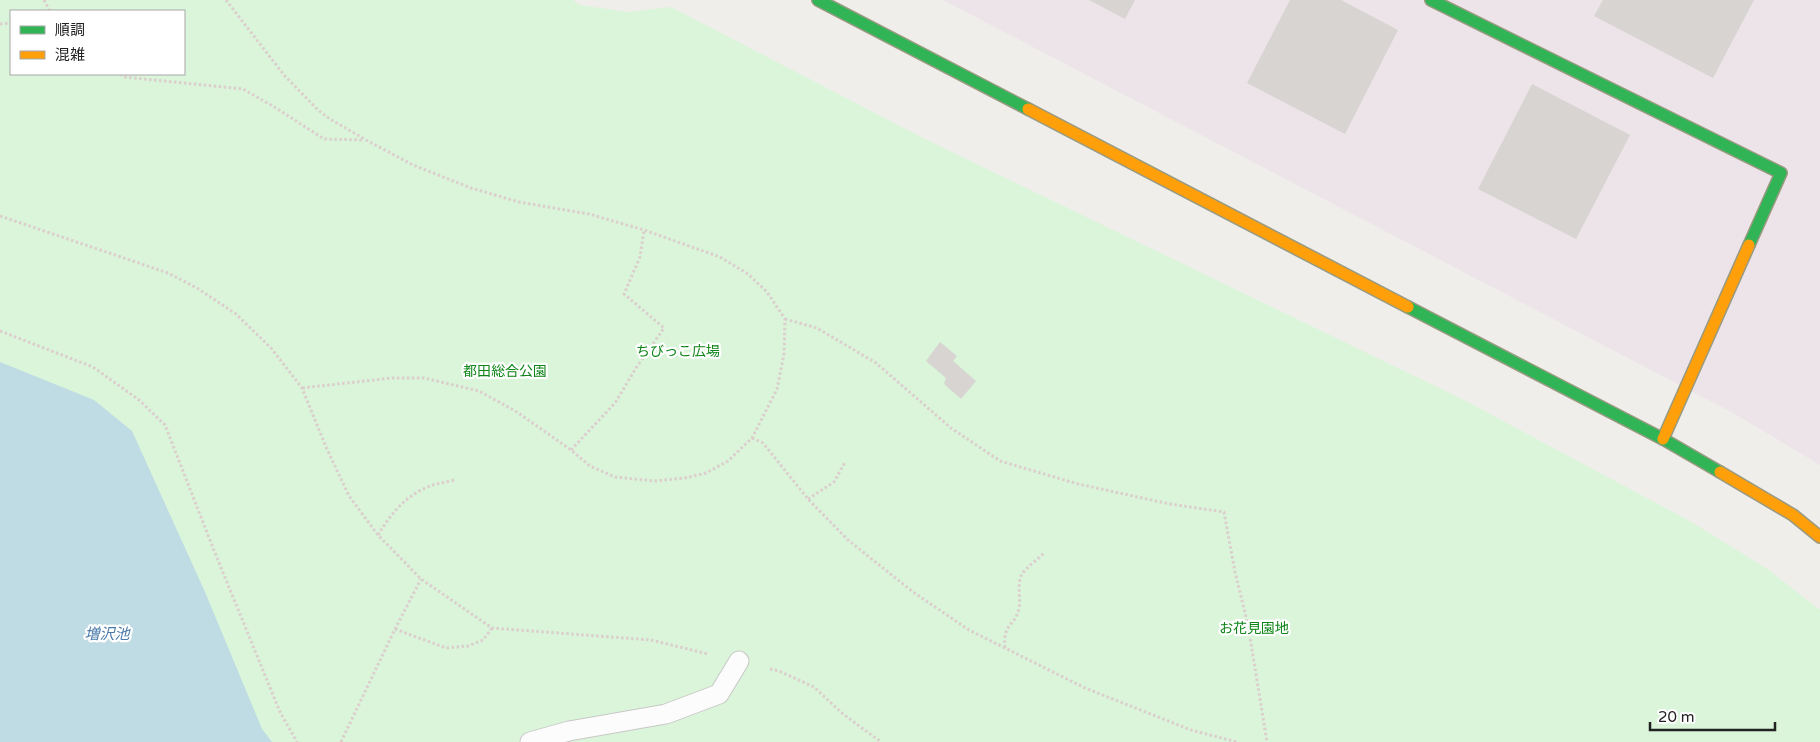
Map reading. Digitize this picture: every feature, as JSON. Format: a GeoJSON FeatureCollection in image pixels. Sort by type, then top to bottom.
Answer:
{"type":"FeatureCollection","features":[{"type":"Feature","properties":{"kind":"street"},"geometry":{"type":"LineString","coordinates":[[818,0],[1663,439],[1793,515],[1820,537]]}},
{"type":"Feature","properties":{"kind":"street"},"geometry":{"type":"LineString","coordinates":[[1431,0],[1781,173],[1663,439]]}},
{"type":"Feature","properties":{"kind":"lane"},"geometry":{"type":"LineString","coordinates":[[530,742],[569,731],[666,714],[702,701],[719,694],[739,661]]}},
{"type":"Feature","properties":{"kind":"path"},"geometry":{"type":"LineString","coordinates":[[226,0],[284,75],[311,103],[330,119],[366,140],[413,165],[470,188],[519,202],[589,214],[644,230],[720,256],[741,270],[767,292],[785,319],[784,354],[777,389],[752,438],[728,461],[706,473],[685,478],[654,481],[615,477],[590,466],[572,450],[517,412],[479,391],[424,378],[392,378],[302,388]]}},
{"type":"Feature","properties":{"kind":"path"},"geometry":{"type":"LineString","coordinates":[[122,75],[125,77],[243,89],[324,139],[366,140]]}},
{"type":"Feature","properties":{"kind":"path"},"geometry":{"type":"LineString","coordinates":[[0,216],[168,273],[197,288],[236,314],[271,348],[302,388],[326,447],[349,496],[378,535],[421,579],[492,628],[651,640],[779,671],[814,687],[843,714],[881,742]]}},
{"type":"Feature","properties":{"kind":"path"},"geometry":{"type":"LineString","coordinates":[[572,450],[615,404],[636,368],[664,328],[624,294],[640,258],[644,230]]}},
{"type":"Feature","properties":{"kind":"path"},"geometry":{"type":"LineString","coordinates":[[785,319],[817,328],[876,363],[951,428],[1000,460],[1078,484],[1170,504],[1224,512],[1239,594],[1248,625],[1267,742]]}},
{"type":"Feature","properties":{"kind":"path"},"geometry":{"type":"LineString","coordinates":[[0,331],[93,367],[139,400],[165,425],[218,562],[280,712],[297,742]]}},
{"type":"Feature","properties":{"kind":"path"},"geometry":{"type":"LineString","coordinates":[[752,438],[763,443],[808,499],[848,540],[913,592],[969,630],[1085,688],[1191,730],[1237,742]]}},
{"type":"Feature","properties":{"kind":"path"},"geometry":{"type":"LineString","coordinates":[[808,499],[834,482],[845,462]]}},
{"type":"Feature","properties":{"kind":"path"},"geometry":{"type":"LineString","coordinates":[[378,535],[405,500],[429,486],[454,480]]}},
{"type":"Feature","properties":{"kind":"path"},"geometry":{"type":"LineString","coordinates":[[1005,648],[1004,638],[1007,628],[1019,610],[1021,576],[1044,554]]}},
{"type":"Feature","properties":{"kind":"path"},"geometry":{"type":"LineString","coordinates":[[342,742],[395,629],[421,579]]}},
{"type":"Feature","properties":{"kind":"path"},"geometry":{"type":"LineString","coordinates":[[395,629],[446,648],[468,646],[483,640],[492,628]]}},
{"type":"Feature","properties":{"kind":"shaded area"},"geometry":{"type":"Polygon","coordinates":[[[943,0],[1820,0],[1820,465],[1733,413],[943,0]]]}},
{"type":"Feature","properties":{"kind":"green space","name":"都田総合公園"},"geometry":{"type":"Polygon","coordinates":[[[0,0],[573,0],[580,5],[628,12],[671,7],[921,137],[1462,399],[1688,520],[1766,568],[1820,610],[1820,742],[0,742],[0,0]]]}},
{"type":"Feature","properties":{"kind":"water","name":"増沢池"},"geometry":{"type":"Polygon","coordinates":[[[0,362],[94,400],[132,431],[205,592],[262,729],[272,742],[0,742],[0,362]]]}},
{"type":"Feature","properties":{"kind":"building"},"geometry":{"type":"Polygon","coordinates":[[[1089,0],[1135,0],[1125,19],[1089,0]]]}},
{"type":"Feature","properties":{"kind":"building"},"geometry":{"type":"Polygon","coordinates":[[[1290,0],[1341,0],[1398,30],[1345,134],[1247,83],[1290,0]]]}},
{"type":"Feature","properties":{"kind":"building"},"geometry":{"type":"Polygon","coordinates":[[[1603,0],[1754,0],[1713,78],[1594,16],[1603,0]]]}},
{"type":"Feature","properties":{"kind":"building"},"geometry":{"type":"Polygon","coordinates":[[[1532,84],[1630,135],[1576,239],[1478,189],[1532,84]]]}},
{"type":"Feature","properties":{"kind":"building"},"geometry":{"type":"Polygon","coordinates":[[[940,342],[957,356],[953,361],[976,381],[961,399],[944,384],[946,378],[926,361],[940,342]]]}},
{"type":"Feature","properties":{"kind":"traffic: fast"},"geometry":{"type":"LineString","coordinates":[[818,0],[1028,109]]}},
{"type":"Feature","properties":{"kind":"traffic: fast"},"geometry":{"type":"LineString","coordinates":[[1431,0],[1781,173],[1749,245]]}},
{"type":"Feature","properties":{"kind":"traffic: fast"},"geometry":{"type":"LineString","coordinates":[[1408,307],[1663,439],[1720,472]]}},
{"type":"Feature","properties":{"kind":"traffic: slow"},"geometry":{"type":"LineString","coordinates":[[1028,109],[1408,307]]}},
{"type":"Feature","properties":{"kind":"traffic: slow"},"geometry":{"type":"LineString","coordinates":[[1663,439],[1749,245]]}},
{"type":"Feature","properties":{"kind":"traffic: slow"},"geometry":{"type":"LineString","coordinates":[[1720,472],[1793,515],[1820,537]]}},
{"type":"Feature","properties":{"kind":"park label","name":"ちびっこ広場"},"geometry":{"type":"Point","coordinates":[678,351]}},
{"type":"Feature","properties":{"kind":"park label","name":"お花見園地"},"geometry":{"type":"Point","coordinates":[1254,628]}}]}
